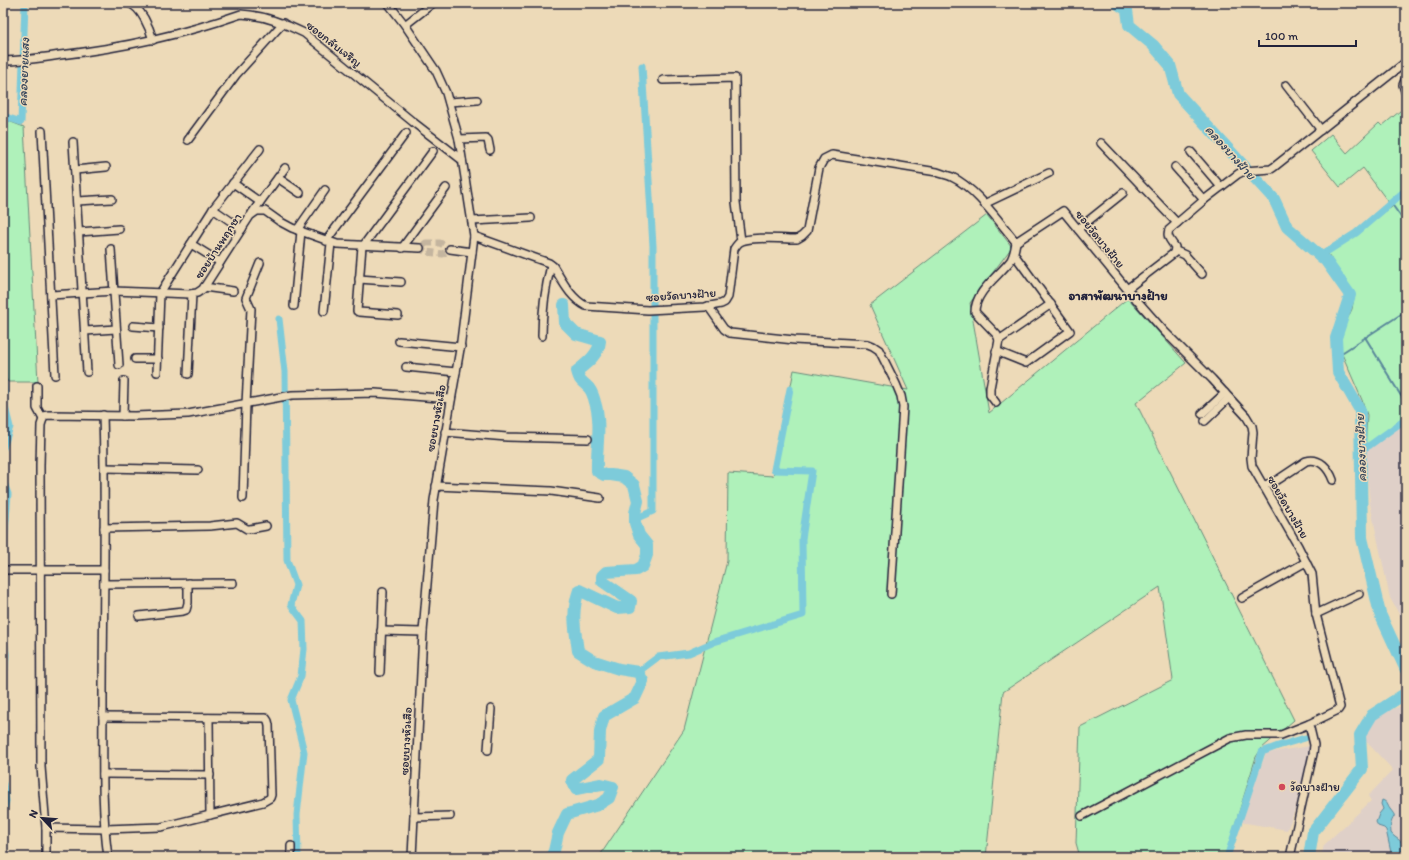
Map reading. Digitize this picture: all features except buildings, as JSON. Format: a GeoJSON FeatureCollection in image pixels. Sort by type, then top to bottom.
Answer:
{"type":"FeatureCollection","features":[{"type":"Feature","properties":{"kind":"street"},"geometry":{"type":"LineString","coordinates":[[128,3],[135,7],[145,20],[153,40]]}},
{"type":"Feature","properties":{"kind":"street","name":"ซอยบางหัวเสือ"},"geometry":{"type":"LineString","coordinates":[[388,3],[405,25],[436,71],[446,93],[459,139],[474,236],[461,347],[434,500],[423,632],[412,857]]}},
{"type":"Feature","properties":{"kind":"street"},"geometry":{"type":"LineString","coordinates":[[405,25],[433,3]]}},
{"type":"Feature","properties":{"kind":"street","name":"ซอยกลับเจริญ"},"geometry":{"type":"LineString","coordinates":[[3,61],[100,51],[153,40],[241,14],[253,14],[283,23],[304,33],[462,160]]}},
{"type":"Feature","properties":{"kind":"street"},"geometry":{"type":"LineString","coordinates":[[188,140],[236,75],[283,23]]}},
{"type":"Feature","properties":{"kind":"street"},"geometry":{"type":"LineString","coordinates":[[1202,274],[1185,255],[1176,250],[1168,234],[1169,230],[1233,177],[1244,171],[1271,169],[1406,62]]}},
{"type":"Feature","properties":{"kind":"street"},"geometry":{"type":"LineString","coordinates":[[664,80],[735,78],[736,202],[741,241],[750,239],[796,239],[802,236],[807,231],[820,168],[824,159],[832,155],[937,172],[952,177],[965,185],[984,204],[1016,242],[1014,254],[1011,260],[984,290],[975,305],[975,312],[997,335],[999,340],[990,388],[990,395],[996,403]]}},
{"type":"Feature","properties":{"kind":"street"},"geometry":{"type":"LineString","coordinates":[[1406,78],[1403,85],[1406,94]]}},
{"type":"Feature","properties":{"kind":"street"},"geometry":{"type":"LineString","coordinates":[[1286,85],[1321,130]]}},
{"type":"Feature","properties":{"kind":"street"},"geometry":{"type":"LineString","coordinates":[[449,102],[478,100]]}},
{"type":"Feature","properties":{"kind":"street"},"geometry":{"type":"LineString","coordinates":[[42,131],[55,375]]}},
{"type":"Feature","properties":{"kind":"street"},"geometry":{"type":"LineString","coordinates":[[324,311],[329,242],[406,133]]}},
{"type":"Feature","properties":{"kind":"street"},"geometry":{"type":"LineString","coordinates":[[459,139],[486,138],[488,140],[490,150]]}},
{"type":"Feature","properties":{"kind":"street"},"geometry":{"type":"LineString","coordinates":[[73,142],[87,372]]}},
{"type":"Feature","properties":{"kind":"street"},"geometry":{"type":"LineString","coordinates":[[1101,144],[1177,223]]}},
{"type":"Feature","properties":{"kind":"street"},"geometry":{"type":"LineString","coordinates":[[158,372],[160,293],[214,209],[260,149]]}},
{"type":"Feature","properties":{"kind":"street"},"geometry":{"type":"LineString","coordinates":[[398,315],[359,312],[356,308],[362,246],[433,152]]}},
{"type":"Feature","properties":{"kind":"street"},"geometry":{"type":"LineString","coordinates":[[1191,152],[1221,186]]}},
{"type":"Feature","properties":{"kind":"street"},"geometry":{"type":"LineString","coordinates":[[75,170],[106,167]]}},
{"type":"Feature","properties":{"kind":"street"},"geometry":{"type":"LineString","coordinates":[[1175,167],[1204,200]]}},
{"type":"Feature","properties":{"kind":"street"},"geometry":{"type":"LineString","coordinates":[[250,216],[285,168]]}},
{"type":"Feature","properties":{"kind":"street"},"geometry":{"type":"LineString","coordinates":[[984,204],[1049,173]]}},
{"type":"Feature","properties":{"kind":"street"},"geometry":{"type":"LineString","coordinates":[[278,178],[300,193]]}},
{"type":"Feature","properties":{"kind":"street"},"geometry":{"type":"LineString","coordinates":[[233,183],[260,202]]}},
{"type":"Feature","properties":{"kind":"street"},"geometry":{"type":"LineString","coordinates":[[402,248],[446,188]]}},
{"type":"Feature","properties":{"kind":"street"},"geometry":{"type":"LineString","coordinates":[[294,306],[299,230],[325,190]]}},
{"type":"Feature","properties":{"kind":"street"},"geometry":{"type":"LineString","coordinates":[[1078,229],[1123,193]]}},
{"type":"Feature","properties":{"kind":"street"},"geometry":{"type":"LineString","coordinates":[[77,201],[112,199]]}},
{"type":"Feature","properties":{"kind":"street"},"geometry":{"type":"LineString","coordinates":[[214,209],[242,229]]}},
{"type":"Feature","properties":{"kind":"street","name":"ซอยบ้านพฤกษา"},"geometry":{"type":"LineString","coordinates":[[51,295],[114,291],[192,294],[199,292],[204,287],[250,216],[257,211],[265,211],[279,221],[299,230],[329,242],[341,245],[420,248]]}},
{"type":"Feature","properties":{"kind":"street","name":"ซอยวัดบางฝ้าย"},"geometry":{"type":"LineString","coordinates":[[1016,242],[1063,211],[1127,289],[1171,339],[1212,379],[1246,416],[1252,426],[1253,432],[1251,458],[1252,466],[1298,546],[1313,579],[1316,614],[1340,707],[1338,710],[1309,724]]}},
{"type":"Feature","properties":{"kind":"street"},"geometry":{"type":"LineString","coordinates":[[472,221],[531,218]]}},
{"type":"Feature","properties":{"kind":"street"},"geometry":{"type":"LineString","coordinates":[[79,232],[119,229]]}},
{"type":"Feature","properties":{"kind":"street","name":"ซอยวัดบางฝ้าย"},"geometry":{"type":"LineString","coordinates":[[474,236],[544,260],[551,265],[579,303],[586,306],[648,310],[708,306],[725,302],[728,297],[734,249],[741,241]]}},
{"type":"Feature","properties":{"kind":"street"},"geometry":{"type":"LineString","coordinates":[[191,244],[220,262]]}},
{"type":"Feature","properties":{"kind":"street"},"geometry":{"type":"LineString","coordinates":[[111,249],[119,365]]}},
{"type":"Feature","properties":{"kind":"street"},"geometry":{"type":"LineString","coordinates":[[450,249],[472,252]]}},
{"type":"Feature","properties":{"kind":"street"},"geometry":{"type":"LineString","coordinates":[[1127,289],[1170,257],[1176,250]]}},
{"type":"Feature","properties":{"kind":"street"},"geometry":{"type":"LineString","coordinates":[[996,351],[1026,363],[1070,331],[1014,254]]}},
{"type":"Feature","properties":{"kind":"street"},"geometry":{"type":"LineString","coordinates":[[243,498],[251,309],[246,298],[260,263]]}},
{"type":"Feature","properties":{"kind":"street"},"geometry":{"type":"LineString","coordinates":[[542,336],[543,301],[551,265]]}},
{"type":"Feature","properties":{"kind":"street"},"geometry":{"type":"LineString","coordinates":[[359,279],[401,282]]}},
{"type":"Feature","properties":{"kind":"street"},"geometry":{"type":"LineString","coordinates":[[204,287],[232,291]]}},
{"type":"Feature","properties":{"kind":"street"},"geometry":{"type":"LineString","coordinates":[[188,374],[192,294]]}},
{"type":"Feature","properties":{"kind":"street"},"geometry":{"type":"LineString","coordinates":[[999,340],[1051,304]]}},
{"type":"Feature","properties":{"kind":"street"},"geometry":{"type":"LineString","coordinates":[[708,306],[724,329],[730,333],[794,340],[868,344],[878,350],[896,384],[901,396],[902,407],[891,594]]}},
{"type":"Feature","properties":{"kind":"street"},"geometry":{"type":"LineString","coordinates":[[133,326],[159,328]]}},
{"type":"Feature","properties":{"kind":"street"},"geometry":{"type":"LineString","coordinates":[[84,331],[116,330]]}},
{"type":"Feature","properties":{"kind":"street"},"geometry":{"type":"LineString","coordinates":[[399,341],[461,347]]}},
{"type":"Feature","properties":{"kind":"street"},"geometry":{"type":"LineString","coordinates":[[135,358],[158,359]]}},
{"type":"Feature","properties":{"kind":"street"},"geometry":{"type":"LineString","coordinates":[[406,366],[456,372]]}},
{"type":"Feature","properties":{"kind":"street"},"geometry":{"type":"LineString","coordinates":[[123,416],[124,382]]}},
{"type":"Feature","properties":{"kind":"street"},"geometry":{"type":"LineString","coordinates":[[37,386],[37,408],[42,419],[40,465],[41,767],[46,828],[46,857]]}},
{"type":"Feature","properties":{"kind":"street"},"geometry":{"type":"LineString","coordinates":[[42,419],[48,414],[123,416],[188,414],[292,395],[375,393],[451,399]]}},
{"type":"Feature","properties":{"kind":"street"},"geometry":{"type":"LineString","coordinates":[[1202,414],[1227,396]]}},
{"type":"Feature","properties":{"kind":"street"},"geometry":{"type":"LineString","coordinates":[[1205,421],[1227,396]]}},
{"type":"Feature","properties":{"kind":"street"},"geometry":{"type":"LineString","coordinates":[[102,415],[104,468],[103,774],[105,829],[108,857]]}},
{"type":"Feature","properties":{"kind":"street"},"geometry":{"type":"LineString","coordinates":[[445,432],[507,437],[588,439]]}},
{"type":"Feature","properties":{"kind":"street"},"geometry":{"type":"LineString","coordinates":[[1263,486],[1280,479],[1306,461],[1310,460],[1322,464],[1327,468],[1333,480]]}},
{"type":"Feature","properties":{"kind":"street"},"geometry":{"type":"LineString","coordinates":[[104,468],[198,470]]}},
{"type":"Feature","properties":{"kind":"street"},"geometry":{"type":"LineString","coordinates":[[436,486],[551,491],[600,498]]}},
{"type":"Feature","properties":{"kind":"street"},"geometry":{"type":"LineString","coordinates":[[104,528],[210,526],[237,523],[246,529],[266,526]]}},
{"type":"Feature","properties":{"kind":"street"},"geometry":{"type":"LineString","coordinates":[[1242,598],[1306,562]]}},
{"type":"Feature","properties":{"kind":"street"},"geometry":{"type":"LineString","coordinates":[[5,570],[104,570]]}},
{"type":"Feature","properties":{"kind":"street"},"geometry":{"type":"LineString","coordinates":[[139,616],[186,610],[188,603],[188,583]]}},
{"type":"Feature","properties":{"kind":"street"},"geometry":{"type":"LineString","coordinates":[[104,584],[233,583]]}},
{"type":"Feature","properties":{"kind":"street"},"geometry":{"type":"LineString","coordinates":[[380,672],[382,592]]}},
{"type":"Feature","properties":{"kind":"street"},"geometry":{"type":"LineString","coordinates":[[1316,614],[1359,594]]}},
{"type":"Feature","properties":{"kind":"street"},"geometry":{"type":"LineString","coordinates":[[381,631],[423,632]]}},
{"type":"Feature","properties":{"kind":"street"},"geometry":{"type":"LineString","coordinates":[[488,750],[491,709]]}},
{"type":"Feature","properties":{"kind":"street"},"geometry":{"type":"LineString","coordinates":[[46,828],[105,829],[161,827],[263,802],[270,798],[272,787],[268,721],[266,718],[103,717]]}},
{"type":"Feature","properties":{"kind":"street"},"geometry":{"type":"LineString","coordinates":[[209,718],[210,815]]}},
{"type":"Feature","properties":{"kind":"street"},"geometry":{"type":"LineString","coordinates":[[1082,816],[1230,738],[1246,735],[1281,735],[1309,724],[1314,745],[1313,754],[1290,857]]}},
{"type":"Feature","properties":{"kind":"street"},"geometry":{"type":"LineString","coordinates":[[103,774],[210,774]]}},
{"type":"Feature","properties":{"kind":"street"},"geometry":{"type":"LineString","coordinates":[[414,817],[450,816]]}},
{"type":"Feature","properties":{"kind":"street"},"geometry":{"type":"LineString","coordinates":[[291,846],[291,857]]}},
{"type":"Feature","properties":{"kind":"shaded area"},"geometry":{"type":"Polygon","coordinates":[[[1406,422],[1406,635],[1404,623],[1390,598],[1370,504],[1365,451],[1406,422]]]}},
{"type":"Feature","properties":{"kind":"shaded area"},"geometry":{"type":"Polygon","coordinates":[[[1406,705],[1406,857],[1321,857],[1324,845],[1371,801],[1368,796],[1393,770],[1360,735],[1366,717],[1406,705]]]}},
{"type":"Feature","properties":{"kind":"shaded area"},"geometry":{"type":"Polygon","coordinates":[[[1310,746],[1295,810],[1287,830],[1240,822],[1266,753],[1310,746]]]}},
{"type":"Feature","properties":{"kind":"green space"},"geometry":{"type":"Polygon","coordinates":[[[1406,106],[1406,422],[1365,451],[1367,415],[1339,347],[1342,331],[1352,309],[1354,297],[1327,252],[1392,207],[1363,168],[1340,187],[1311,151],[1331,134],[1347,153],[1379,123],[1382,126],[1406,106]]]}},
{"type":"Feature","properties":{"kind":"green space"},"geometry":{"type":"Polygon","coordinates":[[[3,119],[24,127],[38,382],[8,382],[3,372],[3,119]]]}},
{"type":"Feature","properties":{"kind":"green space"},"geometry":{"type":"Polygon","coordinates":[[[987,215],[1012,247],[970,303],[989,413],[1128,298],[1186,363],[1136,403],[1294,720],[1261,749],[1256,757],[1225,857],[1080,857],[1076,843],[1080,727],[1173,680],[1160,587],[1003,692],[986,857],[599,857],[684,730],[727,561],[728,473],[773,476],[794,370],[908,390],[870,305],[987,215]]]}},
{"type":"Feature","properties":{"kind":"water"},"geometry":{"type":"Polygon","coordinates":[[[1382,800],[1386,803],[1394,815],[1391,824],[1391,833],[1401,841],[1403,845],[1402,853],[1399,857],[1392,857],[1386,830],[1378,826],[1376,822],[1383,809],[1381,804],[1382,800]]]}},
{"type":"Feature","properties":{"kind":"waterway","name":"คลองยายแสง"},"geometry":{"type":"LineString","coordinates":[[3,116],[21,122],[25,3]]}},
{"type":"Feature","properties":{"kind":"waterway","name":"คลองบางฝ้าย"},"geometry":{"type":"LineString","coordinates":[[1117,3],[1127,10],[1129,25],[1153,45],[1170,65],[1178,94],[1274,199],[1287,227],[1326,261],[1350,295],[1336,338],[1338,372],[1360,410],[1362,538],[1380,614],[1406,670]]}},
{"type":"Feature","properties":{"kind":"waterway"},"geometry":{"type":"LineString","coordinates":[[635,519],[653,511],[653,246],[642,66]]}},
{"type":"Feature","properties":{"kind":"waterway"},"geometry":{"type":"LineString","coordinates":[[1320,256],[1356,233],[1406,190]]}},
{"type":"Feature","properties":{"kind":"waterway"},"geometry":{"type":"LineString","coordinates":[[1391,203],[1406,224]]}},
{"type":"Feature","properties":{"kind":"waterway"},"geometry":{"type":"LineString","coordinates":[[551,857],[558,833],[567,814],[598,805],[609,798],[613,787],[601,784],[576,789],[572,780],[599,759],[600,731],[604,716],[635,698],[643,681],[638,672],[619,669],[594,661],[578,651],[574,613],[579,590],[617,608],[630,607],[631,601],[602,581],[602,576],[606,572],[636,570],[643,566],[647,555],[647,545],[639,535],[635,523],[635,513],[638,501],[634,485],[624,477],[604,475],[597,471],[597,410],[591,391],[580,380],[577,371],[595,354],[600,341],[576,334],[565,323],[564,305]]}},
{"type":"Feature","properties":{"kind":"waterway"},"geometry":{"type":"LineString","coordinates":[[1337,356],[1406,311]]}},
{"type":"Feature","properties":{"kind":"waterway"},"geometry":{"type":"LineString","coordinates":[[279,319],[285,372],[287,560],[296,585],[291,605],[303,621],[304,649],[301,676],[291,700],[304,752],[297,815],[298,857]]}},
{"type":"Feature","properties":{"kind":"waterway"},"geometry":{"type":"LineString","coordinates":[[1365,337],[1406,404]]}},
{"type":"Feature","properties":{"kind":"waterway","name":"คลองยายแสง"},"geometry":{"type":"LineString","coordinates":[[3,374],[5,407],[10,427],[3,448]]}},
{"type":"Feature","properties":{"kind":"waterway"},"geometry":{"type":"LineString","coordinates":[[638,672],[658,657],[689,653],[714,642],[803,615],[802,539],[812,471],[774,470],[790,389]]}},
{"type":"Feature","properties":{"kind":"waterway"},"geometry":{"type":"LineString","coordinates":[[1360,450],[1370,445],[1406,419]]}},
{"type":"Feature","properties":{"kind":"waterway","name":"คลองยายแสง"},"geometry":{"type":"LineString","coordinates":[[3,481],[8,494],[3,556]]}},
{"type":"Feature","properties":{"kind":"waterway","name":"คลองยายแสง"},"geometry":{"type":"LineString","coordinates":[[3,635],[6,654],[3,691]]}},
{"type":"Feature","properties":{"kind":"waterway","name":"คลองบางฝ้าย"},"geometry":{"type":"LineString","coordinates":[[1309,857],[1313,832],[1362,769],[1360,735],[1372,715],[1406,693]]}},
{"type":"Feature","properties":{"kind":"waterway"},"geometry":{"type":"LineString","coordinates":[[1227,857],[1262,752],[1305,738]]}},
{"type":"Feature","properties":{"kind":"waterway","name":"คลองยายแสง"},"geometry":{"type":"LineString","coordinates":[[3,784],[6,801],[3,813]]}},
{"type":"Feature","properties":{"kind":"tunnel"},"geometry":{"type":"LineString","coordinates":[[426,243],[440,243],[450,249],[443,254],[426,252],[420,248],[426,243]]}},
{"type":"Feature","properties":{"kind":"place","name":"วัดบางฝ้าย"},"geometry":{"type":"Point","coordinates":[1282,787]}},
{"type":"Feature","properties":{"kind":"district","name":"อาสาพัฒนาบางฝ้าย"},"geometry":{"type":"Point","coordinates":[1118,295]}}]}
